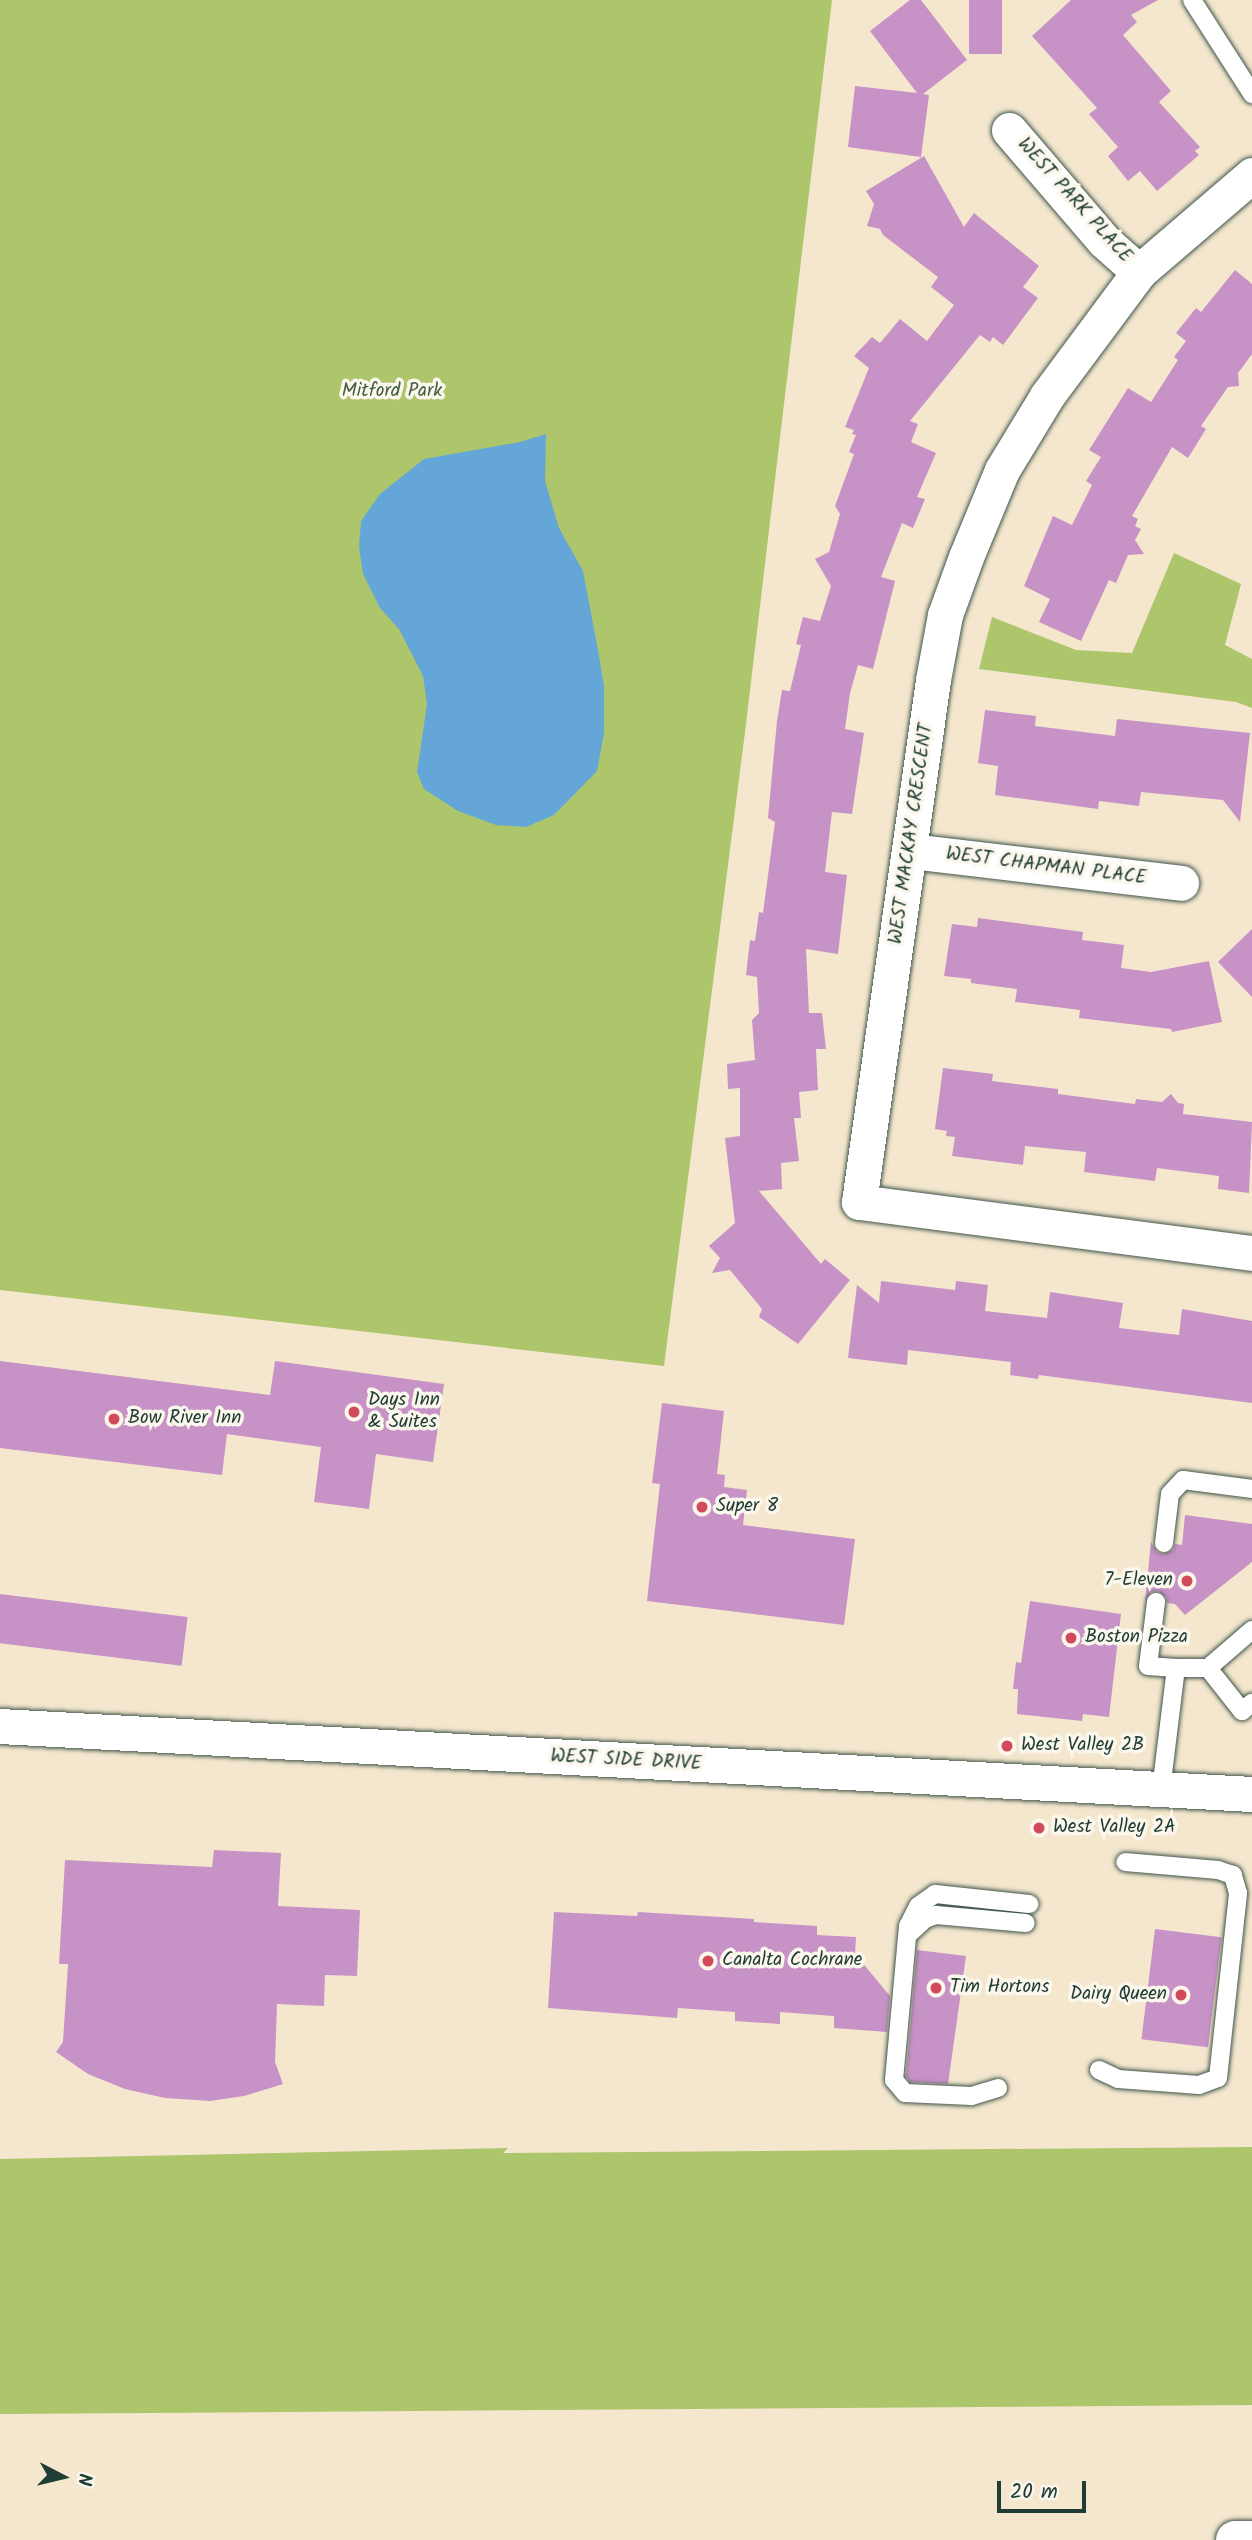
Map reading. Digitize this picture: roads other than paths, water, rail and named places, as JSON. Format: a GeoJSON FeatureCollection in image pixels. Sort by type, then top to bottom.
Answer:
{"type":"FeatureCollection","features":[{"type":"Feature","properties":{"kind":"main road"},"geometry":{"type":"LineString","coordinates":[[1235,2540],[1252,2540]]}},
{"type":"Feature","properties":{"kind":"street","name":"WEST PARK PLACE"},"geometry":{"type":"LineString","coordinates":[[1009,130],[1104,241],[1139,272]]}},
{"type":"Feature","properties":{"kind":"street","name":"WEST MACKAY CRESCENT"},"geometry":{"type":"LineString","coordinates":[[1252,175],[1139,272],[1041,406],[1002,470],[966,557],[945,615],[859,1202],[1252,1253]]}},
{"type":"Feature","properties":{"kind":"street","name":"WEST CHAPMAN PLACE"},"geometry":{"type":"LineString","coordinates":[[911,851],[1181,883]]}},
{"type":"Feature","properties":{"kind":"street","name":"WEST SIDE DRIVE"},"geometry":{"type":"LineString","coordinates":[[0,1726],[1252,1794]]}},
{"type":"Feature","properties":{"kind":"lane"},"geometry":{"type":"LineString","coordinates":[[1192,0],[1252,94]]}},
{"type":"Feature","properties":{"kind":"lane"},"geometry":{"type":"LineString","coordinates":[[1164,1543],[1170,1494],[1183,1480],[1252,1489]]}},
{"type":"Feature","properties":{"kind":"lane"},"geometry":{"type":"LineString","coordinates":[[1156,1602],[1148,1666],[1208,1668],[1250,1638]]}},
{"type":"Feature","properties":{"kind":"lane"},"geometry":{"type":"LineString","coordinates":[[1161,1790],[1176,1668]]}},
{"type":"Feature","properties":{"kind":"lane"},"geometry":{"type":"LineString","coordinates":[[1208,1668],[1242,1711],[1252,1703]]}},
{"type":"Feature","properties":{"kind":"lane"},"geometry":{"type":"LineString","coordinates":[[1098,2070],[1118,2079],[1199,2085],[1218,2078],[1238,1893],[1233,1875],[1219,1870],[1125,1862]]}},
{"type":"Feature","properties":{"kind":"lane"},"geometry":{"type":"LineString","coordinates":[[998,2088],[971,2096],[905,2093],[894,2080],[908,1926],[918,1906],[934,1894],[1029,1904]]}},
{"type":"Feature","properties":{"kind":"lane"},"geometry":{"type":"LineString","coordinates":[[907,1937],[925,1919],[936,1915],[1026,1923]]}},
{"type":"Feature","properties":{"kind":"water"},"geometry":{"type":"Polygon","coordinates":[[[546,434],[545,481],[559,528],[583,571],[604,686],[604,733],[597,771],[554,815],[526,827],[496,825],[458,811],[424,789],[417,772],[427,704],[423,676],[399,629],[380,608],[363,574],[359,547],[361,521],[380,494],[424,459],[520,442],[546,434]]]}},
{"type":"Feature","properties":{"kind":"place","name":"Days Inn & Suites"},"geometry":{"type":"Point","coordinates":[354,1412]}},
{"type":"Feature","properties":{"kind":"place","name":"Bow River Inn"},"geometry":{"type":"Point","coordinates":[114,1419]}},
{"type":"Feature","properties":{"kind":"place","name":"Super 8"},"geometry":{"type":"Point","coordinates":[702,1507]}},
{"type":"Feature","properties":{"kind":"place","name":"7-Eleven"},"geometry":{"type":"Point","coordinates":[1187,1581]}},
{"type":"Feature","properties":{"kind":"place","name":"Boston Pizza"},"geometry":{"type":"Point","coordinates":[1071,1638]}},
{"type":"Feature","properties":{"kind":"place","name":"West Valley 2B"},"geometry":{"type":"Point","coordinates":[1007,1746]}},
{"type":"Feature","properties":{"kind":"place","name":"West Valley 2A"},"geometry":{"type":"Point","coordinates":[1039,1828]}},
{"type":"Feature","properties":{"kind":"place","name":"Canalta Cochrane"},"geometry":{"type":"Point","coordinates":[708,1961]}},
{"type":"Feature","properties":{"kind":"place","name":"Tim Hortons"},"geometry":{"type":"Point","coordinates":[936,1988]}},
{"type":"Feature","properties":{"kind":"place","name":"Dairy Queen"},"geometry":{"type":"Point","coordinates":[1181,1995]}},
{"type":"Feature","properties":{"kind":"park label","name":"Mitford Park"},"geometry":{"type":"Point","coordinates":[392,392]}}]}
